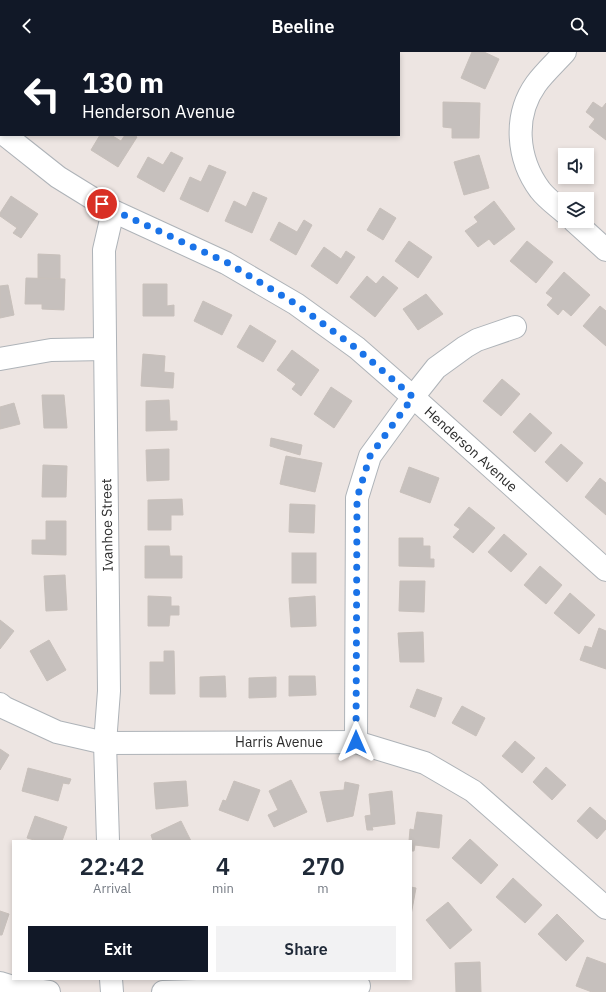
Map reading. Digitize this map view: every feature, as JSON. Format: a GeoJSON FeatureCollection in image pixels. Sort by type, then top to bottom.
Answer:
{"type":"FeatureCollection","features":[{"type":"Feature","properties":{"kind":"street"},"geometry":{"type":"LineString","coordinates":[[558,207],[548,198],[530,175],[524,160],[521,144],[521,131],[526,105],[537,83],[565,52]]}},
{"type":"Feature","properties":{"kind":"street","name":"Henderson Avenue"},"geometry":{"type":"LineString","coordinates":[[6,136],[58,177],[113,210],[226,262],[296,304],[356,348],[413,397],[606,570]]}},
{"type":"Feature","properties":{"kind":"street","name":"Ivanhoe Street"},"geometry":{"type":"LineString","coordinates":[[108,840],[105,743],[109,691],[104,250],[113,210]]}},
{"type":"Feature","properties":{"kind":"street"},"geometry":{"type":"LineString","coordinates":[[582,228],[606,250]]}},
{"type":"Feature","properties":{"kind":"street"},"geometry":{"type":"LineString","coordinates":[[356,742],[357,498],[370,456],[436,368],[465,346],[477,340],[515,327]]}},
{"type":"Feature","properties":{"kind":"street"},"geometry":{"type":"LineString","coordinates":[[0,359],[51,350],[105,349]]}},
{"type":"Feature","properties":{"kind":"street","name":"Harris Avenue"},"geometry":{"type":"LineString","coordinates":[[0,704],[5,708],[58,732],[105,743],[356,742],[426,763],[472,791],[606,908]]}},
{"type":"Feature","properties":{"kind":"street"},"geometry":{"type":"LineString","coordinates":[[111,980],[112,992]]}},
{"type":"Feature","properties":{"kind":"street"},"geometry":{"type":"LineString","coordinates":[[0,983],[13,987],[48,992]]}},
{"type":"Feature","properties":{"kind":"street"},"geometry":{"type":"LineString","coordinates":[[163,992],[359,986]]}},
{"type":"Feature","properties":{"kind":"building"},"geometry":{"type":"Polygon","coordinates":[[[472,52],[484,52],[499,59],[485,89],[461,78],[472,52]]]}},
{"type":"Feature","properties":{"kind":"building"},"geometry":{"type":"Polygon","coordinates":[[[443,102],[480,103],[479,138],[452,138],[452,128],[443,127],[443,102]]]}},
{"type":"Feature","properties":{"kind":"building"},"geometry":{"type":"Polygon","coordinates":[[[593,102],[602,108],[606,103],[606,140],[589,127],[595,119],[586,112],[593,102]]]}},
{"type":"Feature","properties":{"kind":"building"},"geometry":{"type":"Polygon","coordinates":[[[99,136],[113,136],[121,141],[124,136],[137,137],[118,167],[91,150],[99,136]]]}},
{"type":"Feature","properties":{"kind":"building"},"geometry":{"type":"Polygon","coordinates":[[[171,152],[183,158],[164,192],[137,177],[148,157],[163,165],[171,152]]]}},
{"type":"Feature","properties":{"kind":"building"},"geometry":{"type":"Polygon","coordinates":[[[479,155],[489,188],[464,195],[454,162],[479,155]]]}},
{"type":"Feature","properties":{"kind":"building"},"geometry":{"type":"Polygon","coordinates":[[[209,165],[226,172],[208,212],[180,199],[190,177],[201,182],[209,165]]]}},
{"type":"Feature","properties":{"kind":"building"},"geometry":{"type":"Polygon","coordinates":[[[253,192],[267,198],[252,233],[225,221],[234,201],[246,207],[253,192]]]}},
{"type":"Feature","properties":{"kind":"building"},"geometry":{"type":"Polygon","coordinates":[[[11,196],[38,214],[21,238],[13,233],[17,228],[0,216],[0,213],[11,196]]]}},
{"type":"Feature","properties":{"kind":"building"},"geometry":{"type":"Polygon","coordinates":[[[494,201],[515,229],[494,245],[489,239],[478,247],[465,231],[478,222],[474,217],[494,201]]]}},
{"type":"Feature","properties":{"kind":"building"},"geometry":{"type":"Polygon","coordinates":[[[380,208],[396,218],[383,240],[367,230],[380,208]]]}},
{"type":"Feature","properties":{"kind":"building"},"geometry":{"type":"Polygon","coordinates":[[[304,220],[312,225],[296,255],[270,240],[279,222],[297,232],[304,220]]]}},
{"type":"Feature","properties":{"kind":"building"},"geometry":{"type":"Polygon","coordinates":[[[409,241],[432,257],[418,278],[395,261],[409,241]]]}},
{"type":"Feature","properties":{"kind":"building"},"geometry":{"type":"Polygon","coordinates":[[[527,241],[553,262],[536,283],[510,261],[527,241]]]}},
{"type":"Feature","properties":{"kind":"building"},"geometry":{"type":"Polygon","coordinates":[[[324,247],[341,259],[346,251],[355,257],[337,284],[311,266],[324,247]]]}},
{"type":"Feature","properties":{"kind":"building"},"geometry":{"type":"Polygon","coordinates":[[[38,254],[60,255],[60,279],[38,278],[38,254]]]}},
{"type":"Feature","properties":{"kind":"building"},"geometry":{"type":"Polygon","coordinates":[[[564,272],[590,295],[571,316],[563,309],[558,315],[547,305],[553,298],[546,293],[564,272]]]}},
{"type":"Feature","properties":{"kind":"building"},"geometry":{"type":"Polygon","coordinates":[[[367,276],[376,284],[383,276],[398,288],[375,317],[350,297],[367,276]]]}},
{"type":"Feature","properties":{"kind":"building"},"geometry":{"type":"Polygon","coordinates":[[[26,278],[65,279],[64,310],[42,309],[42,304],[25,304],[26,278]]]}},
{"type":"Feature","properties":{"kind":"building"},"geometry":{"type":"Polygon","coordinates":[[[143,284],[167,284],[167,306],[174,305],[174,316],[143,316],[143,284]]]}},
{"type":"Feature","properties":{"kind":"building"},"geometry":{"type":"Polygon","coordinates":[[[8,285],[14,315],[0,318],[0,286],[8,285]]]}},
{"type":"Feature","properties":{"kind":"building"},"geometry":{"type":"Polygon","coordinates":[[[426,294],[443,314],[418,330],[403,309],[426,294]]]}},
{"type":"Feature","properties":{"kind":"building"},"geometry":{"type":"Polygon","coordinates":[[[203,301],[232,315],[222,335],[194,321],[203,301]]]}},
{"type":"Feature","properties":{"kind":"building"},"geometry":{"type":"Polygon","coordinates":[[[600,306],[606,311],[606,346],[583,326],[600,306]]]}},
{"type":"Feature","properties":{"kind":"building"},"geometry":{"type":"Polygon","coordinates":[[[250,325],[276,341],[263,362],[237,347],[250,325]]]}},
{"type":"Feature","properties":{"kind":"building"},"geometry":{"type":"Polygon","coordinates":[[[292,350],[319,370],[301,396],[292,389],[296,384],[277,370],[292,350]]]}},
{"type":"Feature","properties":{"kind":"building"},"geometry":{"type":"Polygon","coordinates":[[[143,354],[165,356],[164,372],[174,373],[173,388],[141,386],[143,354]]]}},
{"type":"Feature","properties":{"kind":"building"},"geometry":{"type":"Polygon","coordinates":[[[502,379],[520,394],[501,416],[483,401],[502,379]]]}},
{"type":"Feature","properties":{"kind":"building"},"geometry":{"type":"Polygon","coordinates":[[[331,387],[352,401],[334,428],[314,414],[331,387]]]}},
{"type":"Feature","properties":{"kind":"building"},"geometry":{"type":"Polygon","coordinates":[[[42,395],[64,395],[67,428],[44,428],[42,395]]]}},
{"type":"Feature","properties":{"kind":"building"},"geometry":{"type":"Polygon","coordinates":[[[169,400],[170,421],[177,421],[177,430],[146,431],[146,401],[169,400]]]}},
{"type":"Feature","properties":{"kind":"building"},"geometry":{"type":"Polygon","coordinates":[[[14,403],[20,424],[0,429],[0,407],[14,403]]]}},
{"type":"Feature","properties":{"kind":"building"},"geometry":{"type":"Polygon","coordinates":[[[530,413],[552,433],[535,452],[513,432],[530,413]]]}},
{"type":"Feature","properties":{"kind":"building"},"geometry":{"type":"Polygon","coordinates":[[[271,438],[302,445],[300,455],[270,446],[271,438]]]}},
{"type":"Feature","properties":{"kind":"building"},"geometry":{"type":"Polygon","coordinates":[[[561,444],[583,463],[567,482],[545,462],[561,444]]]}},
{"type":"Feature","properties":{"kind":"building"},"geometry":{"type":"Polygon","coordinates":[[[169,449],[169,480],[147,481],[146,450],[169,449]]]}},
{"type":"Feature","properties":{"kind":"building"},"geometry":{"type":"Polygon","coordinates":[[[286,456],[322,463],[315,492],[280,484],[286,456]]]}},
{"type":"Feature","properties":{"kind":"building"},"geometry":{"type":"Polygon","coordinates":[[[43,465],[67,466],[66,497],[42,497],[43,465]]]}},
{"type":"Feature","properties":{"kind":"building"},"geometry":{"type":"Polygon","coordinates":[[[409,467],[439,478],[430,503],[400,492],[409,467]]]}},
{"type":"Feature","properties":{"kind":"building"},"geometry":{"type":"Polygon","coordinates":[[[600,478],[606,483],[606,515],[585,497],[600,478]]]}},
{"type":"Feature","properties":{"kind":"building"},"geometry":{"type":"Polygon","coordinates":[[[182,499],[183,515],[171,515],[171,530],[148,530],[148,500],[182,499]]]}},
{"type":"Feature","properties":{"kind":"building"},"geometry":{"type":"Polygon","coordinates":[[[290,504],[315,505],[314,533],[289,532],[290,504]]]}},
{"type":"Feature","properties":{"kind":"building"},"geometry":{"type":"Polygon","coordinates":[[[469,507],[495,528],[473,553],[453,537],[460,529],[454,525],[469,507]]]}},
{"type":"Feature","properties":{"kind":"building"},"geometry":{"type":"Polygon","coordinates":[[[46,521],[66,521],[66,555],[32,554],[32,540],[46,540],[46,521]]]}},
{"type":"Feature","properties":{"kind":"building"},"geometry":{"type":"Polygon","coordinates":[[[504,534],[527,554],[511,572],[488,552],[504,534]]]}},
{"type":"Feature","properties":{"kind":"building"},"geometry":{"type":"Polygon","coordinates":[[[399,538],[423,538],[423,546],[430,546],[430,559],[434,559],[434,567],[399,566],[399,538]]]}},
{"type":"Feature","properties":{"kind":"building"},"geometry":{"type":"Polygon","coordinates":[[[145,546],[169,546],[170,556],[182,556],[182,578],[145,578],[145,546]]]}},
{"type":"Feature","properties":{"kind":"building"},"geometry":{"type":"Polygon","coordinates":[[[292,553],[316,553],[316,583],[292,583],[292,553]]]}},
{"type":"Feature","properties":{"kind":"building"},"geometry":{"type":"Polygon","coordinates":[[[540,566],[562,585],[546,604],[524,585],[540,566]]]}},
{"type":"Feature","properties":{"kind":"building"},"geometry":{"type":"Polygon","coordinates":[[[65,575],[67,610],[46,611],[44,576],[65,575]]]}},
{"type":"Feature","properties":{"kind":"building"},"geometry":{"type":"Polygon","coordinates":[[[400,581],[425,581],[424,612],[399,611],[400,581]]]}},
{"type":"Feature","properties":{"kind":"building"},"geometry":{"type":"Polygon","coordinates":[[[570,593],[595,615],[579,634],[554,613],[570,593]]]}},
{"type":"Feature","properties":{"kind":"building"},"geometry":{"type":"Polygon","coordinates":[[[148,596],[171,597],[171,606],[179,606],[179,615],[170,615],[169,626],[148,626],[148,596]]]}},
{"type":"Feature","properties":{"kind":"building"},"geometry":{"type":"Polygon","coordinates":[[[315,596],[316,626],[291,627],[289,598],[315,596]]]}},
{"type":"Feature","properties":{"kind":"building"},"geometry":{"type":"Polygon","coordinates":[[[0,620],[14,631],[0,649],[0,620]]]}},
{"type":"Feature","properties":{"kind":"building"},"geometry":{"type":"Polygon","coordinates":[[[599,628],[606,631],[606,669],[580,660],[585,646],[592,648],[599,628]]]}},
{"type":"Feature","properties":{"kind":"building"},"geometry":{"type":"Polygon","coordinates":[[[423,632],[424,662],[400,662],[398,633],[423,632]]]}},
{"type":"Feature","properties":{"kind":"building"},"geometry":{"type":"Polygon","coordinates":[[[49,640],[66,670],[47,681],[30,651],[49,640]]]}},
{"type":"Feature","properties":{"kind":"building"},"geometry":{"type":"Polygon","coordinates":[[[164,651],[174,651],[175,694],[150,694],[150,662],[164,662],[164,651]]]}},
{"type":"Feature","properties":{"kind":"building"},"geometry":{"type":"Polygon","coordinates":[[[225,676],[226,697],[200,697],[200,677],[225,676]]]}},
{"type":"Feature","properties":{"kind":"building"},"geometry":{"type":"Polygon","coordinates":[[[289,676],[315,676],[316,695],[289,696],[289,676]]]}},
{"type":"Feature","properties":{"kind":"building"},"geometry":{"type":"Polygon","coordinates":[[[276,677],[276,697],[249,698],[249,678],[276,677]]]}},
{"type":"Feature","properties":{"kind":"building"},"geometry":{"type":"Polygon","coordinates":[[[417,689],[442,698],[435,717],[410,707],[417,689]]]}},
{"type":"Feature","properties":{"kind":"building"},"geometry":{"type":"Polygon","coordinates":[[[462,706],[485,718],[476,736],[452,723],[462,706]]]}},
{"type":"Feature","properties":{"kind":"building"},"geometry":{"type":"Polygon","coordinates":[[[515,741],[535,758],[522,773],[502,756],[515,741]]]}},
{"type":"Feature","properties":{"kind":"building"},"geometry":{"type":"Polygon","coordinates":[[[0,749],[9,755],[0,770],[0,749]]]}},
{"type":"Feature","properties":{"kind":"building"},"geometry":{"type":"Polygon","coordinates":[[[546,767],[566,785],[552,800],[533,782],[546,767]]]}},
{"type":"Feature","properties":{"kind":"building"},"geometry":{"type":"Polygon","coordinates":[[[28,768],[71,779],[69,784],[63,783],[58,801],[22,791],[28,768]]]}},
{"type":"Feature","properties":{"kind":"building"},"geometry":{"type":"Polygon","coordinates":[[[291,780],[307,812],[274,827],[268,815],[278,810],[269,791],[291,780]]]}},
{"type":"Feature","properties":{"kind":"building"},"geometry":{"type":"Polygon","coordinates":[[[186,781],[188,806],[156,809],[154,783],[186,781]]]}},
{"type":"Feature","properties":{"kind":"building"},"geometry":{"type":"Polygon","coordinates":[[[234,781],[260,790],[248,821],[219,810],[223,800],[226,801],[234,781]]]}},
{"type":"Feature","properties":{"kind":"building"},"geometry":{"type":"Polygon","coordinates":[[[345,782],[359,785],[353,816],[327,822],[320,792],[344,790],[345,782]]]}},
{"type":"Feature","properties":{"kind":"building"},"geometry":{"type":"Polygon","coordinates":[[[392,791],[395,824],[372,827],[373,830],[367,830],[365,816],[371,815],[369,794],[392,791]]]}},
{"type":"Feature","properties":{"kind":"building"},"geometry":{"type":"Polygon","coordinates":[[[590,807],[606,821],[606,829],[597,839],[577,821],[590,807]]]}},
{"type":"Feature","properties":{"kind":"building"},"geometry":{"type":"Polygon","coordinates":[[[417,812],[442,815],[439,848],[415,845],[414,851],[412,851],[412,840],[409,840],[410,829],[414,830],[417,812]]]}},
{"type":"Feature","properties":{"kind":"building"},"geometry":{"type":"Polygon","coordinates":[[[35,816],[67,827],[62,840],[34,840],[27,838],[35,816]]]}},
{"type":"Feature","properties":{"kind":"building"},"geometry":{"type":"Polygon","coordinates":[[[181,821],[190,840],[153,840],[151,835],[181,821]]]}},
{"type":"Feature","properties":{"kind":"building"},"geometry":{"type":"Polygon","coordinates":[[[470,839],[498,865],[481,884],[452,858],[470,839]]]}},
{"type":"Feature","properties":{"kind":"building"},"geometry":{"type":"Polygon","coordinates":[[[513,878],[542,905],[525,923],[496,897],[513,878]]]}},
{"type":"Feature","properties":{"kind":"building"},"geometry":{"type":"Polygon","coordinates":[[[412,887],[416,888],[412,910],[412,887]]]}},
{"type":"Feature","properties":{"kind":"building"},"geometry":{"type":"Polygon","coordinates":[[[448,902],[472,930],[450,949],[426,920],[448,902]]]}},
{"type":"Feature","properties":{"kind":"building"},"geometry":{"type":"Polygon","coordinates":[[[0,911],[9,914],[2,935],[0,935],[0,911]]]}},
{"type":"Feature","properties":{"kind":"building"},"geometry":{"type":"Polygon","coordinates":[[[557,914],[584,941],[566,961],[538,934],[557,914]]]}},
{"type":"Feature","properties":{"kind":"building"},"geometry":{"type":"Polygon","coordinates":[[[587,957],[606,964],[606,992],[592,992],[576,986],[587,957]]]}},
{"type":"Feature","properties":{"kind":"building"},"geometry":{"type":"Polygon","coordinates":[[[480,962],[481,992],[456,992],[455,963],[480,962]]]}},
{"type":"Feature","properties":{"kind":"route"},"geometry":{"type":"LineString","coordinates":[[102,204],[226,262],[296,304],[356,348],[413,397],[370,456],[357,498],[356,742]]}}]}
